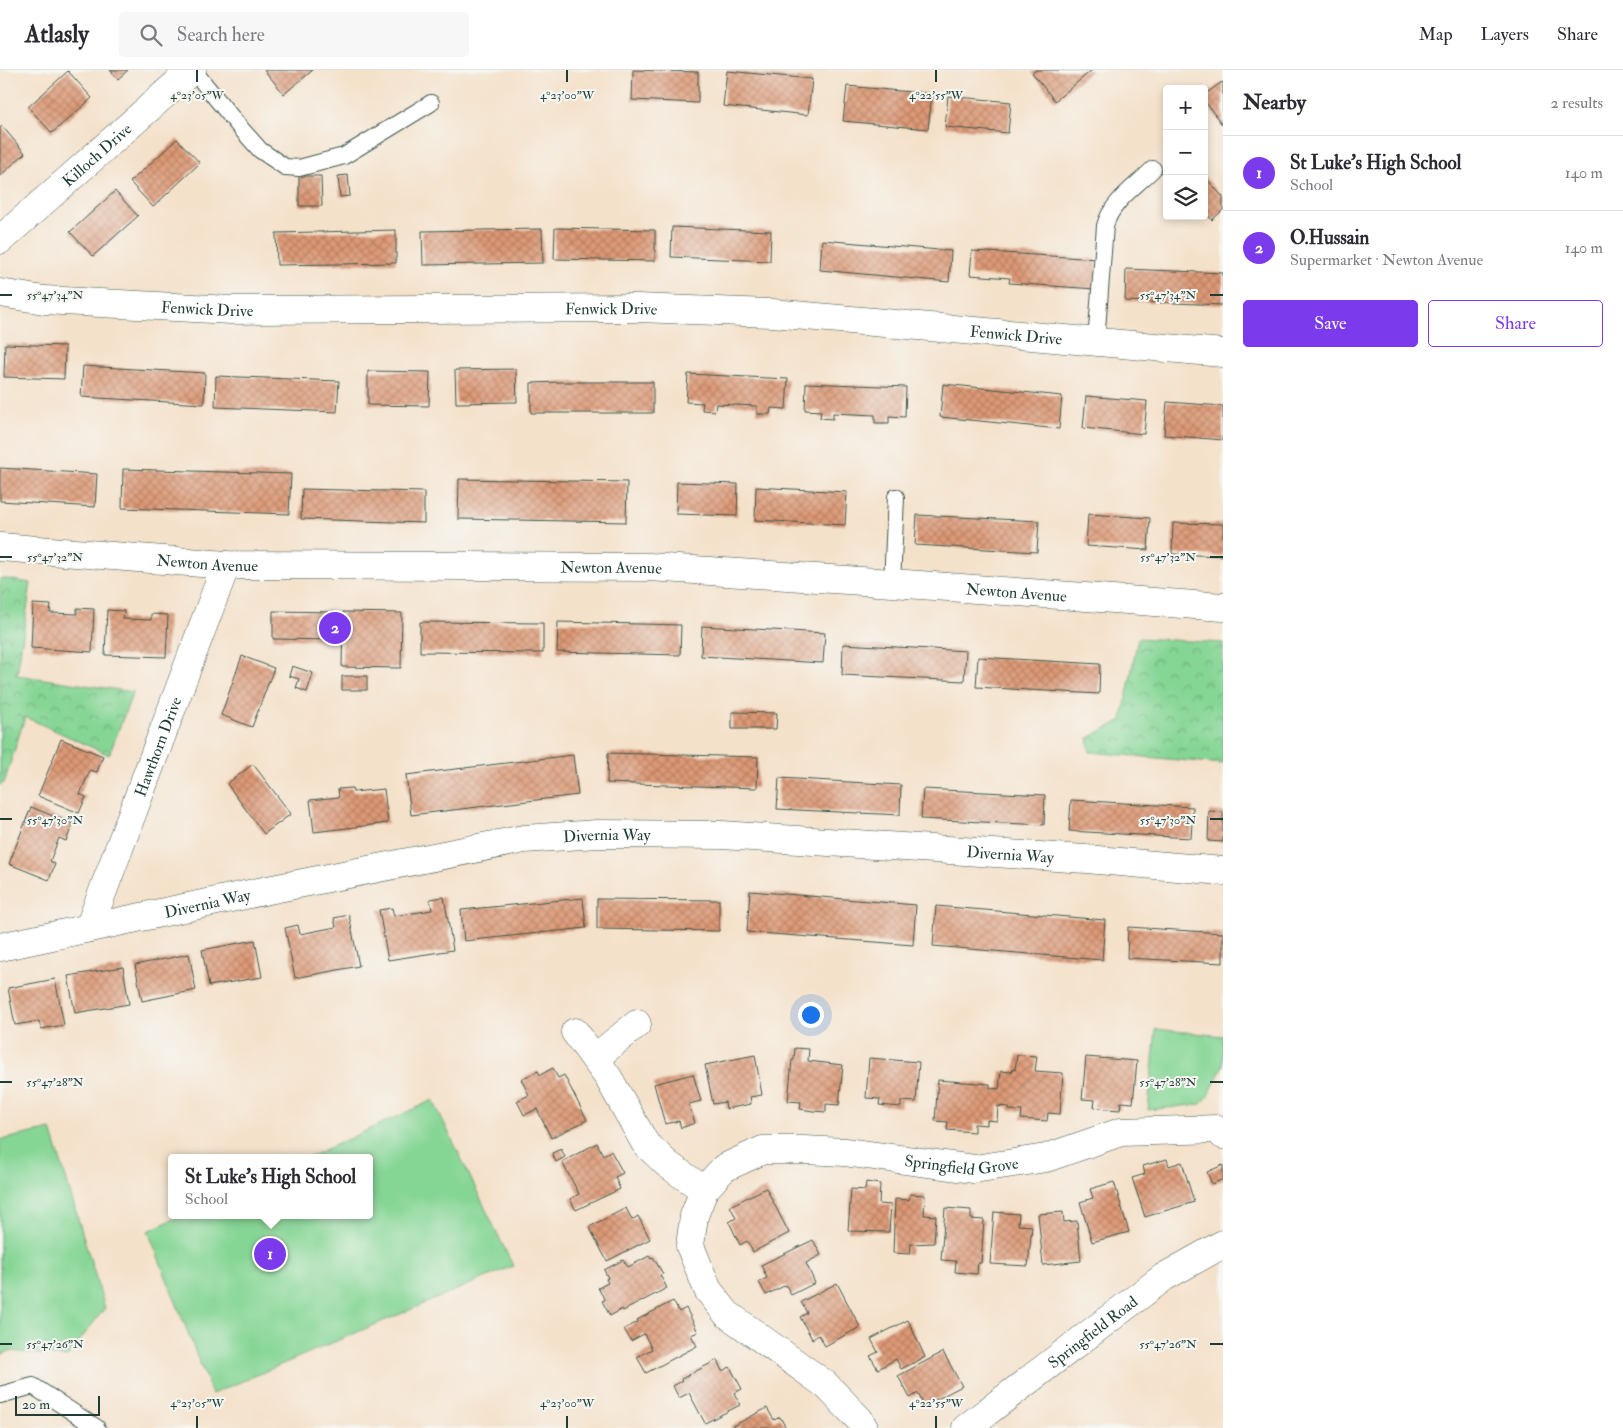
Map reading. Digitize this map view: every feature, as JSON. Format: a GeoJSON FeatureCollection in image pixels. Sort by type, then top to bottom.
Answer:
{"type":"FeatureCollection","features":[{"type":"Feature","properties":{"kind":"street","name":"Killoch Drive"},"geometry":{"type":"LineString","coordinates":[[0,240],[193,70]]}},
{"type":"Feature","properties":{"kind":"street","name":"Fenwick Drive"},"geometry":{"type":"LineString","coordinates":[[0,293],[44,300],[231,310],[638,308],[772,313],[1223,353]]}},
{"type":"Feature","properties":{"kind":"street","name":"Newton Avenue"},"geometry":{"type":"LineString","coordinates":[[0,547],[226,565],[649,567],[1223,607]]}},
{"type":"Feature","properties":{"kind":"street","name":"Hawthorn Drive"},"geometry":{"type":"LineString","coordinates":[[89,928],[226,565]]}},
{"type":"Feature","properties":{"kind":"street","name":"Divernia Way"},"geometry":{"type":"LineString","coordinates":[[0,947],[273,889],[524,839],[597,834],[722,835],[1086,859],[1223,871]]}},
{"type":"Feature","properties":{"kind":"street"},"geometry":{"type":"LineString","coordinates":[[595,1058],[637,1024]]}},
{"type":"Feature","properties":{"kind":"street"},"geometry":{"type":"LineString","coordinates":[[575,1032],[608,1077],[646,1143],[666,1164],[704,1190]]}},
{"type":"Feature","properties":{"kind":"street","name":"Springfield Grove"},"geometry":{"type":"LineString","coordinates":[[864,1428],[826,1384],[727,1314],[708,1290],[690,1246],[694,1216],[704,1190],[724,1168],[762,1150],[845,1152],[974,1169],[1046,1158],[1121,1132],[1221,1127]]}},
{"type":"Feature","properties":{"kind":"street","name":"Springfield Road"},"geometry":{"type":"LineString","coordinates":[[966,1428],[1164,1277],[1223,1244]]}},
{"type":"Feature","properties":{"kind":"lane"},"geometry":{"type":"LineString","coordinates":[[193,70],[260,150],[285,168],[299,168],[344,156],[431,103]]}},
{"type":"Feature","properties":{"kind":"lane"},"geometry":{"type":"LineString","coordinates":[[1096,342],[1105,226],[1108,215],[1117,203],[1153,169]]}},
{"type":"Feature","properties":{"kind":"lane"},"geometry":{"type":"LineString","coordinates":[[892,583],[896,497]]}},
{"type":"Feature","properties":{"kind":"lane"},"geometry":{"type":"LineString","coordinates":[[0,1395],[33,1386],[97,1428]]}},
{"type":"Feature","properties":{"kind":"green space"},"geometry":{"type":"Polygon","coordinates":[[[0,578],[31,583],[17,675],[133,692],[109,755],[25,717],[4,783],[0,785],[0,578]]]}},
{"type":"Feature","properties":{"kind":"green space"},"geometry":{"type":"Polygon","coordinates":[[[1138,638],[1223,643],[1223,764],[1090,752],[1088,738],[1122,720],[1138,638]]]}},
{"type":"Feature","properties":{"kind":"green space"},"geometry":{"type":"Polygon","coordinates":[[[1156,1029],[1223,1036],[1223,1065],[1208,1097],[1201,1104],[1148,1110],[1156,1029]]]}},
{"type":"Feature","properties":{"kind":"green space"},"geometry":{"type":"Polygon","coordinates":[[[433,1100],[513,1266],[212,1394],[148,1231],[174,1219],[373,1219],[373,1154],[316,1154],[433,1100]]]}},
{"type":"Feature","properties":{"kind":"green space"},"geometry":{"type":"Polygon","coordinates":[[[51,1129],[105,1308],[67,1357],[10,1351],[0,1355],[0,1140],[51,1129]]]}},
{"type":"Feature","properties":{"kind":"building"},"geometry":{"type":"Polygon","coordinates":[[[110,70],[128,70],[118,79],[110,70]]]}},
{"type":"Feature","properties":{"kind":"building"},"geometry":{"type":"Polygon","coordinates":[[[264,70],[313,70],[284,94],[264,70]]]}},
{"type":"Feature","properties":{"kind":"building"},"geometry":{"type":"Polygon","coordinates":[[[633,70],[698,72],[698,103],[632,100],[633,70]]]}},
{"type":"Feature","properties":{"kind":"building"},"geometry":{"type":"Polygon","coordinates":[[[1036,70],[1092,70],[1055,101],[1032,73],[1036,70]]]}},
{"type":"Feature","properties":{"kind":"building"},"geometry":{"type":"Polygon","coordinates":[[[68,71],[92,98],[52,133],[28,107],[68,71]]]}},
{"type":"Feature","properties":{"kind":"building"},"geometry":{"type":"Polygon","coordinates":[[[727,71],[812,79],[808,115],[723,106],[727,71]]]}},
{"type":"Feature","properties":{"kind":"building"},"geometry":{"type":"Polygon","coordinates":[[[1223,83],[1223,126],[1208,105],[1208,92],[1223,83]]]}},
{"type":"Feature","properties":{"kind":"building"},"geometry":{"type":"Polygon","coordinates":[[[847,86],[932,94],[928,129],[843,121],[847,86]]]}},
{"type":"Feature","properties":{"kind":"building"},"geometry":{"type":"Polygon","coordinates":[[[948,96],[1011,102],[1008,133],[945,127],[948,96]]]}},
{"type":"Feature","properties":{"kind":"building"},"geometry":{"type":"Polygon","coordinates":[[[2,126],[25,153],[0,176],[0,128],[2,126]]]}},
{"type":"Feature","properties":{"kind":"building"},"geometry":{"type":"Polygon","coordinates":[[[177,139],[200,163],[153,207],[130,182],[177,139]]]}},
{"type":"Feature","properties":{"kind":"building"},"geometry":{"type":"Polygon","coordinates":[[[348,175],[350,196],[340,197],[338,176],[348,175]]]}},
{"type":"Feature","properties":{"kind":"building"},"geometry":{"type":"Polygon","coordinates":[[[299,176],[321,176],[322,206],[299,206],[299,176]]]}},
{"type":"Feature","properties":{"kind":"building"},"geometry":{"type":"Polygon","coordinates":[[[1208,180],[1223,197],[1223,210],[1212,220],[1208,216],[1208,180]]]}},
{"type":"Feature","properties":{"kind":"building"},"geometry":{"type":"Polygon","coordinates":[[[115,191],[138,216],[93,256],[70,232],[115,191]]]}},
{"type":"Feature","properties":{"kind":"building"},"geometry":{"type":"Polygon","coordinates":[[[672,227],[771,231],[770,261],[671,257],[672,227]]]}},
{"type":"Feature","properties":{"kind":"building"},"geometry":{"type":"Polygon","coordinates":[[[555,228],[655,230],[655,261],[554,259],[555,228]]]}},
{"type":"Feature","properties":{"kind":"building"},"geometry":{"type":"Polygon","coordinates":[[[542,229],[543,263],[423,265],[422,231],[542,229]]]}},
{"type":"Feature","properties":{"kind":"building"},"geometry":{"type":"Polygon","coordinates":[[[396,230],[396,263],[277,265],[276,233],[396,230]]]}},
{"type":"Feature","properties":{"kind":"building"},"geometry":{"type":"Polygon","coordinates":[[[822,240],[951,251],[949,282],[820,270],[822,240]]]}},
{"type":"Feature","properties":{"kind":"building"},"geometry":{"type":"Polygon","coordinates":[[[972,251],[1097,259],[1095,289],[1009,283],[1010,278],[970,275],[972,251]]]}},
{"type":"Feature","properties":{"kind":"building"},"geometry":{"type":"Polygon","coordinates":[[[1126,269],[1223,273],[1223,305],[1125,301],[1126,269]]]}},
{"type":"Feature","properties":{"kind":"building"},"geometry":{"type":"Polygon","coordinates":[[[5,344],[65,346],[64,379],[4,377],[5,344]]]}},
{"type":"Feature","properties":{"kind":"building"},"geometry":{"type":"Polygon","coordinates":[[[83,366],[205,373],[204,404],[81,397],[83,366]]]}},
{"type":"Feature","properties":{"kind":"building"},"geometry":{"type":"Polygon","coordinates":[[[516,369],[517,402],[456,403],[455,370],[516,369]]]}},
{"type":"Feature","properties":{"kind":"building"},"geometry":{"type":"Polygon","coordinates":[[[368,371],[430,372],[429,406],[368,405],[368,371]]]}},
{"type":"Feature","properties":{"kind":"building"},"geometry":{"type":"Polygon","coordinates":[[[688,374],[788,379],[786,409],[771,408],[770,414],[757,414],[757,406],[716,404],[715,411],[702,410],[703,403],[686,402],[688,374]]]}},
{"type":"Feature","properties":{"kind":"building"},"geometry":{"type":"Polygon","coordinates":[[[216,376],[339,381],[337,412],[215,407],[216,376]]]}},
{"type":"Feature","properties":{"kind":"building"},"geometry":{"type":"Polygon","coordinates":[[[653,382],[653,413],[531,413],[531,383],[653,382]]]}},
{"type":"Feature","properties":{"kind":"building"},"geometry":{"type":"Polygon","coordinates":[[[806,383],[906,387],[905,417],[889,416],[889,423],[875,423],[875,415],[833,413],[833,419],[820,418],[821,411],[805,410],[806,383]]]}},
{"type":"Feature","properties":{"kind":"building"},"geometry":{"type":"Polygon","coordinates":[[[943,384],[1062,396],[1059,429],[940,417],[943,384]]]}},
{"type":"Feature","properties":{"kind":"building"},"geometry":{"type":"Polygon","coordinates":[[[1086,396],[1147,401],[1144,434],[1083,428],[1086,396]]]}},
{"type":"Feature","properties":{"kind":"building"},"geometry":{"type":"Polygon","coordinates":[[[1167,402],[1223,406],[1223,440],[1164,435],[1167,402]]]}},
{"type":"Feature","properties":{"kind":"building"},"geometry":{"type":"Polygon","coordinates":[[[0,468],[97,474],[95,507],[0,501],[0,468]]]}},
{"type":"Feature","properties":{"kind":"building"},"geometry":{"type":"Polygon","coordinates":[[[123,469],[291,474],[289,514],[122,508],[123,469]]]}},
{"type":"Feature","properties":{"kind":"building"},"geometry":{"type":"Polygon","coordinates":[[[459,479],[627,482],[626,522],[458,519],[459,479]]]}},
{"type":"Feature","properties":{"kind":"building"},"geometry":{"type":"Polygon","coordinates":[[[677,482],[738,484],[737,516],[676,514],[677,482]]]}},
{"type":"Feature","properties":{"kind":"building"},"geometry":{"type":"Polygon","coordinates":[[[756,487],[847,492],[845,525],[755,520],[756,487]]]}},
{"type":"Feature","properties":{"kind":"building"},"geometry":{"type":"Polygon","coordinates":[[[302,489],[424,492],[424,523],[301,519],[302,489]]]}},
{"type":"Feature","properties":{"kind":"building"},"geometry":{"type":"Polygon","coordinates":[[[1088,514],[1150,518],[1148,550],[1086,546],[1088,514]]]}},
{"type":"Feature","properties":{"kind":"building"},"geometry":{"type":"Polygon","coordinates":[[[917,515],[1039,521],[1037,552],[915,545],[917,515]]]}},
{"type":"Feature","properties":{"kind":"building"},"geometry":{"type":"Polygon","coordinates":[[[1173,523],[1223,524],[1223,556],[1172,554],[1173,523]]]}},
{"type":"Feature","properties":{"kind":"building"},"geometry":{"type":"Polygon","coordinates":[[[33,604],[51,605],[50,613],[77,614],[77,608],[94,609],[92,652],[31,648],[33,604]]]}},
{"type":"Feature","properties":{"kind":"building"},"geometry":{"type":"Polygon","coordinates":[[[107,610],[124,611],[123,619],[151,620],[151,614],[168,615],[166,657],[105,655],[107,610]]]}},
{"type":"Feature","properties":{"kind":"building"},"geometry":{"type":"Polygon","coordinates":[[[273,611],[335,612],[334,640],[273,639],[273,611]]]}},
{"type":"Feature","properties":{"kind":"building"},"geometry":{"type":"Polygon","coordinates":[[[343,612],[402,613],[401,668],[342,667],[343,612]]]}},
{"type":"Feature","properties":{"kind":"building"},"geometry":{"type":"Polygon","coordinates":[[[420,622],[543,623],[543,653],[420,652],[420,622]]]}},
{"type":"Feature","properties":{"kind":"building"},"geometry":{"type":"Polygon","coordinates":[[[558,622],[681,625],[680,655],[557,652],[558,622]]]}},
{"type":"Feature","properties":{"kind":"building"},"geometry":{"type":"Polygon","coordinates":[[[702,626],[825,633],[823,663],[701,656],[702,626]]]}},
{"type":"Feature","properties":{"kind":"building"},"geometry":{"type":"Polygon","coordinates":[[[843,644],[966,651],[964,681],[842,675],[843,644]]]}},
{"type":"Feature","properties":{"kind":"building"},"geometry":{"type":"Polygon","coordinates":[[[242,656],[274,668],[252,727],[221,715],[242,656]]]}},
{"type":"Feature","properties":{"kind":"building"},"geometry":{"type":"Polygon","coordinates":[[[978,657],[1100,664],[1099,694],[976,687],[978,657]]]}},
{"type":"Feature","properties":{"kind":"building"},"geometry":{"type":"Polygon","coordinates":[[[292,666],[313,673],[307,692],[296,688],[299,679],[289,676],[292,666]]]}},
{"type":"Feature","properties":{"kind":"building"},"geometry":{"type":"Polygon","coordinates":[[[342,676],[367,676],[367,690],[342,690],[342,676]]]}},
{"type":"Feature","properties":{"kind":"building"},"geometry":{"type":"Polygon","coordinates":[[[732,712],[777,713],[776,729],[732,729],[732,712]]]}},
{"type":"Feature","properties":{"kind":"building"},"geometry":{"type":"Polygon","coordinates":[[[61,739],[103,756],[97,772],[90,770],[80,794],[86,797],[79,813],[38,796],[61,739]]]}},
{"type":"Feature","properties":{"kind":"building"},"geometry":{"type":"Polygon","coordinates":[[[608,753],[758,757],[757,788],[607,783],[608,753]]]}},
{"type":"Feature","properties":{"kind":"building"},"geometry":{"type":"Polygon","coordinates":[[[573,755],[578,795],[411,815],[406,775],[573,755]]]}},
{"type":"Feature","properties":{"kind":"building"},"geometry":{"type":"Polygon","coordinates":[[[253,764],[291,814],[264,834],[227,784],[253,764]]]}},
{"type":"Feature","properties":{"kind":"building"},"geometry":{"type":"Polygon","coordinates":[[[779,778],[901,785],[900,815],[777,809],[779,778]]]}},
{"type":"Feature","properties":{"kind":"building"},"geometry":{"type":"Polygon","coordinates":[[[352,788],[353,792],[384,789],[388,823],[314,832],[310,800],[339,797],[338,789],[352,788]]]}},
{"type":"Feature","properties":{"kind":"building"},"geometry":{"type":"Polygon","coordinates":[[[923,789],[1045,795],[1044,825],[921,819],[923,789]]]}},
{"type":"Feature","properties":{"kind":"building"},"geometry":{"type":"Polygon","coordinates":[[[1071,800],[1193,807],[1191,838],[1069,831],[1071,800]]]}},
{"type":"Feature","properties":{"kind":"building"},"geometry":{"type":"Polygon","coordinates":[[[31,807],[73,824],[66,841],[59,838],[50,861],[55,864],[49,880],[9,864],[31,807]]]}},
{"type":"Feature","properties":{"kind":"building"},"geometry":{"type":"Polygon","coordinates":[[[1209,811],[1223,812],[1223,842],[1208,841],[1209,811]]]}},
{"type":"Feature","properties":{"kind":"building"},"geometry":{"type":"Polygon","coordinates":[[[750,891],[916,905],[913,945],[747,932],[750,891]]]}},
{"type":"Feature","properties":{"kind":"building"},"geometry":{"type":"Polygon","coordinates":[[[444,897],[453,950],[388,960],[379,910],[392,908],[394,916],[432,910],[430,899],[444,897]]]}},
{"type":"Feature","properties":{"kind":"building"},"geometry":{"type":"Polygon","coordinates":[[[583,898],[586,928],[464,941],[461,910],[583,898]]]}},
{"type":"Feature","properties":{"kind":"building"},"geometry":{"type":"Polygon","coordinates":[[[597,899],[719,900],[719,931],[597,929],[597,899]]]}},
{"type":"Feature","properties":{"kind":"building"},"geometry":{"type":"Polygon","coordinates":[[[936,906],[1105,920],[1102,960],[933,946],[936,906]]]}},
{"type":"Feature","properties":{"kind":"building"},"geometry":{"type":"Polygon","coordinates":[[[349,915],[359,966],[295,978],[285,928],[298,925],[300,934],[336,927],[334,918],[349,915]]]}},
{"type":"Feature","properties":{"kind":"building"},"geometry":{"type":"Polygon","coordinates":[[[1128,927],[1223,933],[1223,963],[1127,958],[1128,927]]]}},
{"type":"Feature","properties":{"kind":"building"},"geometry":{"type":"Polygon","coordinates":[[[255,940],[262,977],[209,986],[202,950],[255,940]]]}},
{"type":"Feature","properties":{"kind":"building"},"geometry":{"type":"Polygon","coordinates":[[[189,954],[196,990],[142,1001],[135,965],[189,954]]]}},
{"type":"Feature","properties":{"kind":"building"},"geometry":{"type":"Polygon","coordinates":[[[123,967],[129,1004],[75,1013],[68,976],[123,967]]]}},
{"type":"Feature","properties":{"kind":"building"},"geometry":{"type":"Polygon","coordinates":[[[55,979],[64,1025],[41,1029],[39,1021],[15,1025],[8,988],[55,979]]]}},
{"type":"Feature","properties":{"kind":"building"},"geometry":{"type":"Polygon","coordinates":[[[795,1048],[809,1049],[808,1061],[843,1065],[839,1105],[826,1104],[826,1112],[813,1111],[800,1109],[801,1102],[788,1101],[795,1048]]]}},
{"type":"Feature","properties":{"kind":"building"},"geometry":{"type":"Polygon","coordinates":[[[755,1055],[762,1095],[750,1097],[751,1104],[726,1109],[725,1102],[713,1104],[705,1065],[755,1055]]]}},
{"type":"Feature","properties":{"kind":"building"},"geometry":{"type":"Polygon","coordinates":[[[1017,1055],[1037,1056],[1035,1071],[1063,1073],[1060,1114],[1048,1113],[1047,1121],[1021,1119],[1022,1111],[1009,1110],[1009,1107],[998,1106],[997,1121],[987,1120],[987,1125],[974,1124],[974,1132],[947,1130],[948,1122],[935,1121],[938,1080],[990,1084],[990,1088],[999,1089],[1001,1071],[1012,1072],[1013,1069],[1015,1070],[1017,1055]]]}},
{"type":"Feature","properties":{"kind":"building"},"geometry":{"type":"Polygon","coordinates":[[[1086,1057],[1137,1061],[1133,1103],[1121,1102],[1120,1110],[1107,1109],[1094,1107],[1095,1100],[1082,1099],[1086,1057]]]}},
{"type":"Feature","properties":{"kind":"building"},"geometry":{"type":"Polygon","coordinates":[[[869,1058],[919,1062],[916,1102],[901,1101],[901,1107],[879,1105],[880,1099],[866,1098],[869,1058]]]}},
{"type":"Feature","properties":{"kind":"building"},"geometry":{"type":"Polygon","coordinates":[[[553,1068],[558,1078],[564,1075],[587,1120],[551,1138],[537,1109],[524,1115],[517,1101],[529,1095],[521,1079],[538,1071],[540,1075],[553,1068]]]}},
{"type":"Feature","properties":{"kind":"building"},"geometry":{"type":"Polygon","coordinates":[[[693,1074],[701,1101],[689,1104],[695,1123],[681,1128],[679,1121],[665,1124],[654,1084],[693,1074]]]}},
{"type":"Feature","properties":{"kind":"building"},"geometry":{"type":"Polygon","coordinates":[[[597,1143],[603,1155],[611,1151],[623,1173],[615,1177],[620,1189],[576,1210],[570,1199],[579,1194],[562,1162],[597,1143]]]}},
{"type":"Feature","properties":{"kind":"building"},"geometry":{"type":"Polygon","coordinates":[[[561,1149],[565,1157],[556,1162],[552,1153],[561,1149]]]}},
{"type":"Feature","properties":{"kind":"building"},"geometry":{"type":"Polygon","coordinates":[[[1167,1159],[1169,1166],[1182,1162],[1194,1202],[1145,1217],[1132,1178],[1145,1174],[1143,1166],[1167,1159]]]}},
{"type":"Feature","properties":{"kind":"building"},"geometry":{"type":"Polygon","coordinates":[[[1223,1165],[1223,1179],[1212,1184],[1207,1172],[1223,1165]]]}},
{"type":"Feature","properties":{"kind":"building"},"geometry":{"type":"Polygon","coordinates":[[[866,1182],[880,1184],[879,1204],[891,1205],[889,1232],[848,1231],[851,1189],[865,1190],[866,1182]]]}},
{"type":"Feature","properties":{"kind":"building"},"geometry":{"type":"Polygon","coordinates":[[[1114,1182],[1129,1232],[1092,1242],[1080,1202],[1093,1198],[1090,1189],[1114,1182]]]}},
{"type":"Feature","properties":{"kind":"building"},"geometry":{"type":"Polygon","coordinates":[[[766,1188],[789,1233],[753,1252],[747,1241],[740,1245],[729,1222],[736,1218],[730,1206],[766,1188]]]}},
{"type":"Feature","properties":{"kind":"building"},"geometry":{"type":"Polygon","coordinates":[[[910,1194],[925,1195],[924,1215],[936,1216],[934,1243],[911,1244],[910,1254],[893,1253],[895,1199],[909,1200],[910,1194]]]}},
{"type":"Feature","properties":{"kind":"building"},"geometry":{"type":"Polygon","coordinates":[[[626,1208],[632,1220],[638,1216],[650,1239],[607,1261],[589,1227],[626,1208]]]}},
{"type":"Feature","properties":{"kind":"building"},"geometry":{"type":"Polygon","coordinates":[[[945,1208],[971,1210],[971,1219],[984,1220],[981,1263],[978,1263],[977,1274],[955,1272],[956,1261],[941,1260],[945,1208]]]}},
{"type":"Feature","properties":{"kind":"building"},"geometry":{"type":"Polygon","coordinates":[[[994,1212],[1019,1214],[1018,1225],[1032,1226],[1028,1266],[990,1264],[994,1212]]]}},
{"type":"Feature","properties":{"kind":"building"},"geometry":{"type":"Polygon","coordinates":[[[1063,1212],[1064,1222],[1077,1221],[1081,1261],[1043,1265],[1038,1214],[1063,1212]]]}},
{"type":"Feature","properties":{"kind":"building"},"geometry":{"type":"Polygon","coordinates":[[[813,1240],[821,1255],[806,1263],[815,1283],[791,1295],[786,1285],[766,1295],[759,1282],[767,1278],[761,1265],[813,1240]]]}},
{"type":"Feature","properties":{"kind":"building"},"geometry":{"type":"Polygon","coordinates":[[[649,1256],[651,1259],[653,1257],[663,1274],[660,1275],[667,1288],[610,1316],[602,1301],[605,1300],[598,1288],[608,1283],[604,1270],[623,1260],[628,1267],[649,1256]]]}},
{"type":"Feature","properties":{"kind":"building"},"geometry":{"type":"Polygon","coordinates":[[[837,1283],[860,1327],[825,1346],[819,1335],[812,1339],[800,1317],[807,1313],[801,1302],[837,1283]]]}},
{"type":"Feature","properties":{"kind":"building"},"geometry":{"type":"Polygon","coordinates":[[[673,1301],[679,1312],[686,1308],[698,1332],[691,1335],[697,1346],[646,1373],[637,1357],[652,1349],[644,1334],[631,1341],[624,1329],[673,1301]]]}},
{"type":"Feature","properties":{"kind":"building"},"geometry":{"type":"Polygon","coordinates":[[[908,1320],[925,1357],[901,1369],[896,1359],[878,1369],[870,1356],[878,1352],[871,1339],[908,1320]]]}},
{"type":"Feature","properties":{"kind":"building"},"geometry":{"type":"Polygon","coordinates":[[[943,1352],[962,1386],[924,1406],[918,1393],[910,1398],[898,1376],[943,1352]]]}},
{"type":"Feature","properties":{"kind":"building"},"geometry":{"type":"Polygon","coordinates":[[[717,1360],[722,1371],[730,1367],[742,1389],[734,1393],[740,1405],[705,1423],[689,1393],[679,1398],[673,1386],[682,1381],[681,1379],[717,1360]]]}},
{"type":"Feature","properties":{"kind":"building"},"geometry":{"type":"Polygon","coordinates":[[[767,1408],[774,1420],[780,1417],[786,1428],[729,1428],[767,1408]]]}},
{"type":"Feature","properties":{"kind":"place","name":"O.Hussain"},"geometry":{"type":"Point","coordinates":[335,628]}},
{"type":"Feature","properties":{"kind":"place","name":"St Luke's High School"},"geometry":{"type":"Point","coordinates":[270,1254]}}]}
